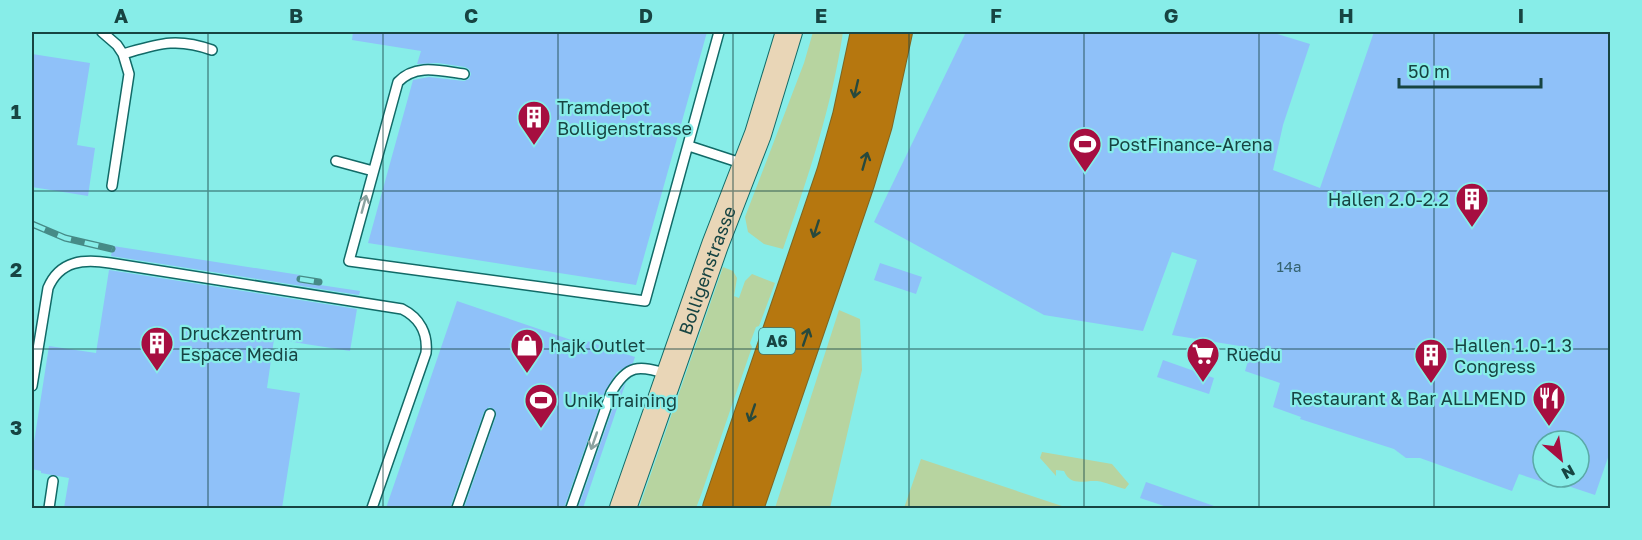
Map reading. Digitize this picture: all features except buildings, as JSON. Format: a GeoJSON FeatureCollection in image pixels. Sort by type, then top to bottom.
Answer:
{"type":"FeatureCollection","features":[{"type":"Feature","properties":{"kind":"highway","name":"A6"},"geometry":{"type":"LineString","coordinates":[[719,508],[833,173],[849,116],[867,32]]}},
{"type":"Feature","properties":{"kind":"highway","name":"A6"},"geometry":{"type":"LineString","coordinates":[[747,508],[858,183],[876,124],[896,32]]}},
{"type":"Feature","properties":{"kind":"main road","name":"Bolligenstrasse"},"geometry":{"type":"LineString","coordinates":[[623,508],[715,245],[769,103],[789,32]]}},
{"type":"Feature","properties":{"kind":"lane"},"geometry":{"type":"LineString","coordinates":[[102,32],[117,45],[123,54],[129,74],[112,186]]}},
{"type":"Feature","properties":{"kind":"lane"},"geometry":{"type":"LineString","coordinates":[[465,74],[420,69],[405,75],[395,88],[349,261],[645,301],[720,32]]}},
{"type":"Feature","properties":{"kind":"lane"},"geometry":{"type":"LineString","coordinates":[[123,54],[163,42],[180,42],[213,50]]}},
{"type":"Feature","properties":{"kind":"lane"},"geometry":{"type":"LineString","coordinates":[[689,146],[746,165]]}},
{"type":"Feature","properties":{"kind":"lane"},"geometry":{"type":"LineString","coordinates":[[336,161],[373,171]]}},
{"type":"Feature","properties":{"kind":"lane"},"geometry":{"type":"LineString","coordinates":[[32,386],[49,285],[61,270],[80,261],[110,263],[399,308],[410,314],[422,327],[426,339],[426,353],[372,508]]}},
{"type":"Feature","properties":{"kind":"lane"},"geometry":{"type":"LineString","coordinates":[[571,508],[615,385],[634,369],[645,367],[669,375]]}},
{"type":"Feature","properties":{"kind":"lane"},"geometry":{"type":"LineString","coordinates":[[457,508],[490,414]]}},
{"type":"Feature","properties":{"kind":"lane"},"geometry":{"type":"LineString","coordinates":[[49,508],[54,481]]}},
{"type":"Feature","properties":{"kind":"green space"},"geometry":{"type":"Polygon","coordinates":[[[813,32],[843,32],[826,114],[783,249],[764,244],[748,232],[745,217],[804,63],[813,32]]]}},
{"type":"Feature","properties":{"kind":"green space"},"geometry":{"type":"Polygon","coordinates":[[[723,267],[733,271],[737,278],[734,296],[739,298],[745,281],[752,274],[775,283],[750,343],[752,347],[696,508],[639,508],[723,267]]]}},
{"type":"Feature","properties":{"kind":"green space"},"geometry":{"type":"Polygon","coordinates":[[[839,310],[860,319],[862,370],[830,508],[775,508],[839,310]]]}},
{"type":"Feature","properties":{"kind":"green space"},"geometry":{"type":"Polygon","coordinates":[[[1042,452],[1112,464],[1129,484],[1125,489],[1104,482],[1078,482],[1070,479],[1064,471],[1056,470],[1056,476],[1040,458],[1042,452]]]}},
{"type":"Feature","properties":{"kind":"green space"},"geometry":{"type":"Polygon","coordinates":[[[921,459],[1068,508],[904,508],[921,459]]]}},
{"type":"Feature","properties":{"kind":"railway"},"geometry":{"type":"LineString","coordinates":[[32,224],[65,238],[112,249]]}},
{"type":"Feature","properties":{"kind":"railway"},"geometry":{"type":"LineString","coordinates":[[300,279],[319,282]]}},
{"type":"Feature","properties":{"kind":"place","name":"Tramdepot Bolligenstrasse"},"geometry":{"type":"Point","coordinates":[534,146]}},
{"type":"Feature","properties":{"kind":"place","name":"PostFinance-Arena"},"geometry":{"type":"Point","coordinates":[1085,173]}},
{"type":"Feature","properties":{"kind":"place","name":"Hallen 2.0-2.2"},"geometry":{"type":"Point","coordinates":[1472,228]}},
{"type":"Feature","properties":{"kind":"place","name":"Druckzentrum Espace Media"},"geometry":{"type":"Point","coordinates":[157,372]}},
{"type":"Feature","properties":{"kind":"place","name":"hajk Outlet"},"geometry":{"type":"Point","coordinates":[527,374]}},
{"type":"Feature","properties":{"kind":"place","name":"Rüedu"},"geometry":{"type":"Point","coordinates":[1203,383]}},
{"type":"Feature","properties":{"kind":"place","name":"Hallen 1.0-1.3 Congress"},"geometry":{"type":"Point","coordinates":[1431,384]}},
{"type":"Feature","properties":{"kind":"place","name":"Restaurant & Bar ALLMEND"},"geometry":{"type":"Point","coordinates":[1549,427]}},
{"type":"Feature","properties":{"kind":"place","name":"Unik Training"},"geometry":{"type":"Point","coordinates":[541,429]}}]}
